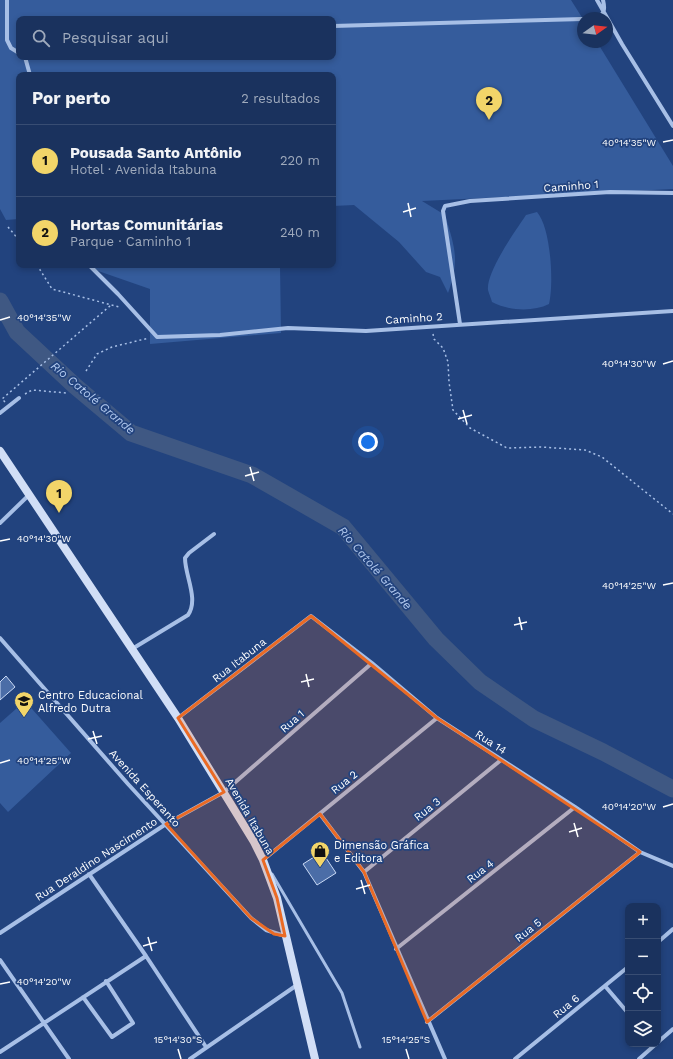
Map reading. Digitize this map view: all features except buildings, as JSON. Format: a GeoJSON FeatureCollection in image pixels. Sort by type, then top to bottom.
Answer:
{"type":"FeatureCollection","features":[{"type":"Feature","properties":{"kind":"main road","name":"Avenida Itabuna"},"geometry":{"type":"LineString","coordinates":[[0,451],[178,718],[232,803],[263,860],[277,898],[315,1059]]}},
{"type":"Feature","properties":{"kind":"street"},"geometry":{"type":"LineString","coordinates":[[7,0],[7,40],[11,48],[16,52]]}},
{"type":"Feature","properties":{"kind":"street"},"geometry":{"type":"LineString","coordinates":[[597,0],[622,44],[673,126]]}},
{"type":"Feature","properties":{"kind":"street"},"geometry":{"type":"LineString","coordinates":[[603,0],[604,10]]}},
{"type":"Feature","properties":{"kind":"street"},"geometry":{"type":"LineString","coordinates":[[336,26],[577,19]]}},
{"type":"Feature","properties":{"kind":"street"},"geometry":{"type":"LineString","coordinates":[[26,60],[29,72]]}},
{"type":"Feature","properties":{"kind":"street","name":"Caminho 1"},"geometry":{"type":"LineString","coordinates":[[460,324],[443,208],[449,205],[470,201],[610,192],[673,193]]}},
{"type":"Feature","properties":{"kind":"street"},"geometry":{"type":"LineString","coordinates":[[92,268],[157,337]]}},
{"type":"Feature","properties":{"kind":"street","name":"Caminho 2"},"geometry":{"type":"LineString","coordinates":[[157,337],[220,335],[288,328],[366,330],[673,311]]}},
{"type":"Feature","properties":{"kind":"street"},"geometry":{"type":"LineString","coordinates":[[0,413],[19,398]]}},
{"type":"Feature","properties":{"kind":"street"},"geometry":{"type":"LineString","coordinates":[[0,523],[30,494]]}},
{"type":"Feature","properties":{"kind":"street"},"geometry":{"type":"LineString","coordinates":[[132,649],[188,615],[192,609],[192,601],[185,558],[189,553],[214,534]]}},
{"type":"Feature","properties":{"kind":"street","name":"Rua 14"},"geometry":{"type":"LineString","coordinates":[[310,616],[372,663],[437,718],[575,807],[640,852],[673,866]]}},
{"type":"Feature","properties":{"kind":"street","name":"Rua Itabuna"},"geometry":{"type":"LineString","coordinates":[[178,718],[310,616]]}},
{"type":"Feature","properties":{"kind":"street","name":"Avenida Esperanto"},"geometry":{"type":"LineString","coordinates":[[0,638],[128,784],[251,918],[266,930],[286,936]]}},
{"type":"Feature","properties":{"kind":"street","name":"Rua 1"},"geometry":{"type":"LineString","coordinates":[[224,792],[372,663]]}},
{"type":"Feature","properties":{"kind":"street","name":"Rua 2"},"geometry":{"type":"LineString","coordinates":[[263,860],[437,718]]}},
{"type":"Feature","properties":{"kind":"street","name":"Rua 3"},"geometry":{"type":"LineString","coordinates":[[364,872],[501,760]]}},
{"type":"Feature","properties":{"kind":"street","name":"Rua Deraldino Nascimento"},"geometry":{"type":"LineString","coordinates":[[0,933],[166,824],[224,792]]}},
{"type":"Feature","properties":{"kind":"street","name":"Rua 4"},"geometry":{"type":"LineString","coordinates":[[396,949],[575,807]]}},
{"type":"Feature","properties":{"kind":"street"},"geometry":{"type":"LineString","coordinates":[[320,814],[364,872],[427,1022],[445,1059]]}},
{"type":"Feature","properties":{"kind":"street","name":"Rua 5"},"geometry":{"type":"LineString","coordinates":[[427,1022],[640,852]]}},
{"type":"Feature","properties":{"kind":"street"},"geometry":{"type":"LineString","coordinates":[[89,874],[146,956],[206,1047]]}},
{"type":"Feature","properties":{"kind":"street"},"geometry":{"type":"LineString","coordinates":[[661,939],[673,929]]}},
{"type":"Feature","properties":{"kind":"street"},"geometry":{"type":"LineString","coordinates":[[0,1052],[146,956]]}},
{"type":"Feature","properties":{"kind":"street"},"geometry":{"type":"LineString","coordinates":[[0,960],[69,1059]]}},
{"type":"Feature","properties":{"kind":"street","name":"Rua 6"},"geometry":{"type":"LineString","coordinates":[[515,1059],[625,969]]}},
{"type":"Feature","properties":{"kind":"street"},"geometry":{"type":"LineString","coordinates":[[83,997],[112,1037],[133,1023],[106,981]]}},
{"type":"Feature","properties":{"kind":"street"},"geometry":{"type":"LineString","coordinates":[[190,1059],[297,985]]}},
{"type":"Feature","properties":{"kind":"street"},"geometry":{"type":"LineString","coordinates":[[605,986],[626,1011]]}},
{"type":"Feature","properties":{"kind":"street"},"geometry":{"type":"LineString","coordinates":[[661,1040],[673,1029]]}},
{"type":"Feature","properties":{"kind":"street"},"geometry":{"type":"LineString","coordinates":[[639,1059],[653,1047]]}},
{"type":"Feature","properties":{"kind":"lane"},"geometry":{"type":"LineString","coordinates":[[263,860],[342,993],[352,1019],[360,1047]]}},
{"type":"Feature","properties":{"kind":"path"},"geometry":{"type":"LineString","coordinates":[[8,227],[16,236]]}},
{"type":"Feature","properties":{"kind":"path"},"geometry":{"type":"LineString","coordinates":[[2,399],[111,305],[52,289],[39,268]]}},
{"type":"Feature","properties":{"kind":"path"},"geometry":{"type":"LineString","coordinates":[[430,325],[434,339],[443,348],[448,362],[448,382],[453,410],[470,428],[507,448],[541,447],[585,450],[602,457],[621,470],[673,514]]}},
{"type":"Feature","properties":{"kind":"path"},"geometry":{"type":"LineString","coordinates":[[86,371],[97,354],[112,347],[157,337]]}},
{"type":"Feature","properties":{"kind":"path"},"geometry":{"type":"LineString","coordinates":[[19,398],[32,390],[66,393]]}},
{"type":"Feature","properties":{"kind":"highlighted area"},"geometry":{"type":"Polygon","coordinates":[[[311,616],[437,718],[640,852],[427,1022],[364,872],[320,814],[263,860],[277,898],[285,936],[274,934],[251,918],[166,824],[224,792],[178,718],[311,616]]]}},
{"type":"Feature","properties":{"kind":"shaded area"},"geometry":{"type":"Polygon","coordinates":[[[0,0],[571,0],[579,12],[577,12],[577,48],[601,48],[673,166],[673,189],[422,201],[445,215],[454,245],[454,272],[448,293],[440,277],[426,272],[399,242],[354,205],[336,206],[336,72],[16,72],[16,219],[6,220],[0,209],[0,0]]]}},
{"type":"Feature","properties":{"kind":"shaded area"},"geometry":{"type":"Polygon","coordinates":[[[537,212],[542,220],[545,230],[550,256],[551,283],[549,304],[536,308],[513,309],[492,302],[488,290],[489,282],[497,262],[526,215],[537,212]]]}},
{"type":"Feature","properties":{"kind":"shaded area"},"geometry":{"type":"Polygon","coordinates":[[[90,268],[280,268],[281,333],[150,344],[150,289],[90,268]]]}},
{"type":"Feature","properties":{"kind":"shaded area"},"geometry":{"type":"Polygon","coordinates":[[[25,701],[71,753],[8,812],[0,803],[0,723],[25,701]]]}},
{"type":"Feature","properties":{"kind":"waterway","name":"Rio Catolé Grande"},"geometry":{"type":"LineString","coordinates":[[0,301],[17,332],[75,386],[131,433],[252,475],[343,527],[436,639],[480,682],[534,719],[603,752],[673,789]]}},
{"type":"Feature","properties":{"kind":"place","name":"Hortas Comunitárias"},"geometry":{"type":"Point","coordinates":[489,120]}},
{"type":"Feature","properties":{"kind":"place","name":"Pousada Santo Antônio"},"geometry":{"type":"Point","coordinates":[59,513]}},
{"type":"Feature","properties":{"kind":"place","name":"Centro Educacional Alfredo Dutra"},"geometry":{"type":"Point","coordinates":[24,718]}},
{"type":"Feature","properties":{"kind":"place","name":"Dimensão Gráfica e Editora"},"geometry":{"type":"Point","coordinates":[320,868]}}]}
